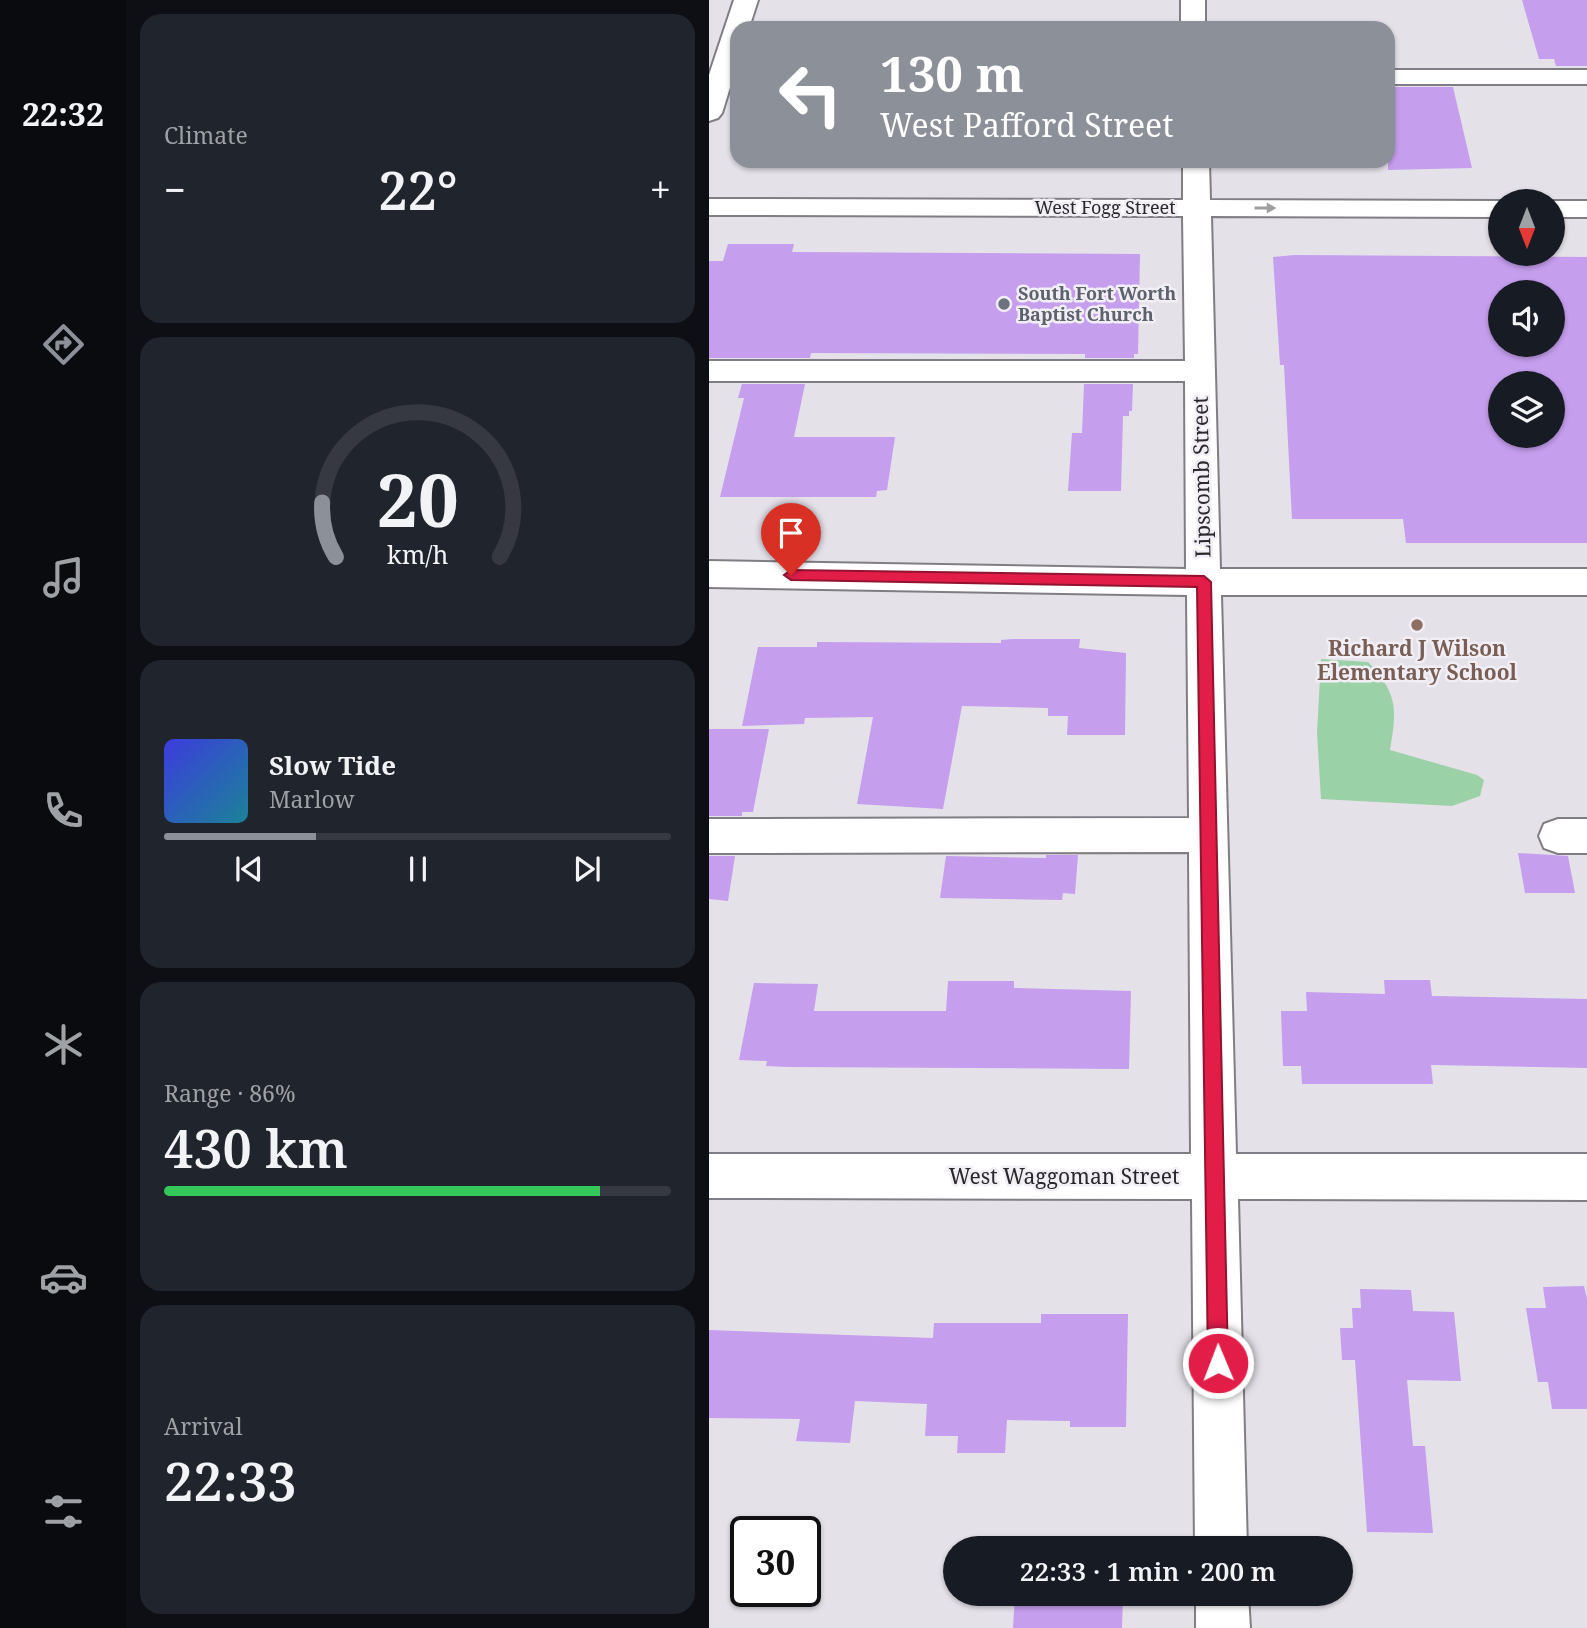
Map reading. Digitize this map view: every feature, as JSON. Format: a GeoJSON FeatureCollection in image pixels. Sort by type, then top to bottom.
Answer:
{"type":"FeatureCollection","features":[{"type":"Feature","properties":{"kind":"street"},"geometry":{"type":"LineString","coordinates":[[741,21],[746,0]]}},
{"type":"Feature","properties":{"kind":"street"},"geometry":{"type":"LineString","coordinates":[[1193,0],[1193,21]]}},
{"type":"Feature","properties":{"kind":"street"},"geometry":{"type":"LineString","coordinates":[[709,113],[730,72]]}},
{"type":"Feature","properties":{"kind":"street"},"geometry":{"type":"LineString","coordinates":[[1395,77],[1587,77]]}},
{"type":"Feature","properties":{"kind":"street","name":"Lipscomb Street"},"geometry":{"type":"LineString","coordinates":[[1196,168],[1221,1536]]}},
{"type":"Feature","properties":{"kind":"street","name":"West Fogg Street"},"geometry":{"type":"LineString","coordinates":[[709,207],[1488,209]]}},
{"type":"Feature","properties":{"kind":"street"},"geometry":{"type":"LineString","coordinates":[[1565,209],[1587,209]]}},
{"type":"Feature","properties":{"kind":"street"},"geometry":{"type":"LineString","coordinates":[[709,371],[1200,371]]}},
{"type":"Feature","properties":{"kind":"street"},"geometry":{"type":"LineString","coordinates":[[709,574],[1204,582],[1587,582]]}},
{"type":"Feature","properties":{"kind":"street"},"geometry":{"type":"LineString","coordinates":[[709,836],[1208,835]]}},
{"type":"Feature","properties":{"kind":"street","name":"West Waggoman Street"},"geometry":{"type":"LineString","coordinates":[[709,1176],[1587,1177]]}},
{"type":"Feature","properties":{"kind":"street"},"geometry":{"type":"LineString","coordinates":[[1222,1606],[1223,1628]]}},
{"type":"Feature","properties":{"kind":"green space"},"geometry":{"type":"Polygon","coordinates":[[[1321,659],[1368,662],[1385,683],[1393,702],[1394,723],[1390,750],[1477,775],[1484,780],[1480,796],[1452,806],[1321,799],[1317,733],[1321,659]]]}},
{"type":"Feature","properties":{"kind":"building"},"geometry":{"type":"Polygon","coordinates":[[[1522,0],[1588,0],[1588,66],[1556,66],[1554,59],[1539,59],[1522,0]]]}},
{"type":"Feature","properties":{"kind":"building"},"geometry":{"type":"Polygon","coordinates":[[[1395,87],[1453,87],[1472,168],[1388,170],[1395,168],[1395,87]]]}},
{"type":"Feature","properties":{"kind":"building","name":"South Fort Worth Baptist Church"},"geometry":{"type":"Polygon","coordinates":[[[728,244],[794,244],[792,252],[1140,254],[1138,354],[1134,354],[1134,358],[1085,358],[1085,354],[811,353],[810,358],[709,358],[709,261],[723,261],[728,244]]]}},
{"type":"Feature","properties":{"kind":"building"},"geometry":{"type":"Polygon","coordinates":[[[1488,256],[1488,266],[1565,266],[1565,257],[1588,257],[1588,543],[1406,543],[1403,519],[1292,519],[1284,365],[1280,365],[1273,257],[1488,256]]]}},
{"type":"Feature","properties":{"kind":"building"},"geometry":{"type":"Polygon","coordinates":[[[742,384],[805,384],[794,437],[895,437],[887,490],[877,491],[876,497],[720,497],[744,398],[738,398],[742,384]]]}},
{"type":"Feature","properties":{"kind":"building"},"geometry":{"type":"Polygon","coordinates":[[[1084,384],[1133,384],[1132,411],[1129,411],[1129,416],[1123,416],[1121,491],[1068,491],[1072,433],[1082,433],[1084,384]]]}},
{"type":"Feature","properties":{"kind":"building"},"geometry":{"type":"Polygon","coordinates":[[[1080,639],[1079,648],[1126,653],[1125,735],[1067,735],[1068,716],[1048,716],[1048,708],[962,706],[943,809],[857,804],[873,717],[805,718],[804,724],[742,726],[758,647],[817,647],[817,642],[1001,643],[1001,640],[1080,639]]]}},
{"type":"Feature","properties":{"kind":"building"},"geometry":{"type":"Polygon","coordinates":[[[709,729],[769,729],[753,812],[742,812],[742,816],[709,816],[709,729]]]}},
{"type":"Feature","properties":{"kind":"building"},"geometry":{"type":"Polygon","coordinates":[[[1518,853],[1568,856],[1575,893],[1525,893],[1518,853]]]}},
{"type":"Feature","properties":{"kind":"building"},"geometry":{"type":"Polygon","coordinates":[[[1046,855],[1078,855],[1075,894],[1063,893],[1062,900],[940,898],[946,856],[1046,858],[1046,855]]]}},
{"type":"Feature","properties":{"kind":"building"},"geometry":{"type":"Polygon","coordinates":[[[709,856],[735,856],[728,901],[709,899],[709,856]]]}},
{"type":"Feature","properties":{"kind":"building"},"geometry":{"type":"Polygon","coordinates":[[[1384,980],[1430,980],[1432,996],[1588,999],[1588,1068],[1431,1065],[1433,1084],[1302,1084],[1301,1066],[1283,1066],[1281,1011],[1307,1011],[1306,992],[1385,994],[1384,980]]]}},
{"type":"Feature","properties":{"kind":"building"},"geometry":{"type":"Polygon","coordinates":[[[948,981],[1014,981],[1014,988],[1131,991],[1129,1069],[788,1067],[766,1066],[767,1061],[739,1060],[754,983],[818,984],[814,1011],[946,1011],[948,981]]]}},
{"type":"Feature","properties":{"kind":"building"},"geometry":{"type":"Polygon","coordinates":[[[1584,1286],[1588,1303],[1588,1409],[1552,1409],[1548,1382],[1538,1382],[1526,1308],[1546,1308],[1543,1287],[1584,1286]]]}},
{"type":"Feature","properties":{"kind":"building"},"geometry":{"type":"Polygon","coordinates":[[[1360,1289],[1411,1290],[1413,1311],[1454,1312],[1461,1381],[1407,1380],[1413,1446],[1425,1446],[1433,1533],[1367,1532],[1355,1360],[1342,1360],[1340,1328],[1353,1328],[1352,1308],[1361,1308],[1360,1289]]]}},
{"type":"Feature","properties":{"kind":"building"},"geometry":{"type":"Polygon","coordinates":[[[1041,1314],[1128,1314],[1126,1427],[1070,1427],[1070,1421],[1007,1420],[1005,1453],[957,1453],[958,1436],[925,1436],[927,1404],[855,1401],[850,1443],[796,1441],[800,1419],[709,1418],[709,1330],[933,1338],[934,1323],[1041,1323],[1041,1314]]]}},
{"type":"Feature","properties":{"kind":"building"},"geometry":{"type":"Polygon","coordinates":[[[1014,1606],[1123,1606],[1122,1628],[1013,1628],[1014,1606]]]}},
{"type":"Feature","properties":{"kind":"place","name":"South Fort Worth Baptist Church"},"geometry":{"type":"Point","coordinates":[1004,304]}},
{"type":"Feature","properties":{"kind":"place","name":"Richard J Wilson Elementary School"},"geometry":{"type":"Point","coordinates":[1417,625]}},
{"type":"Feature","properties":{"kind":"route"},"geometry":{"type":"LineString","coordinates":[[791,575],[1204,582],[1218,1363]]}}]}
